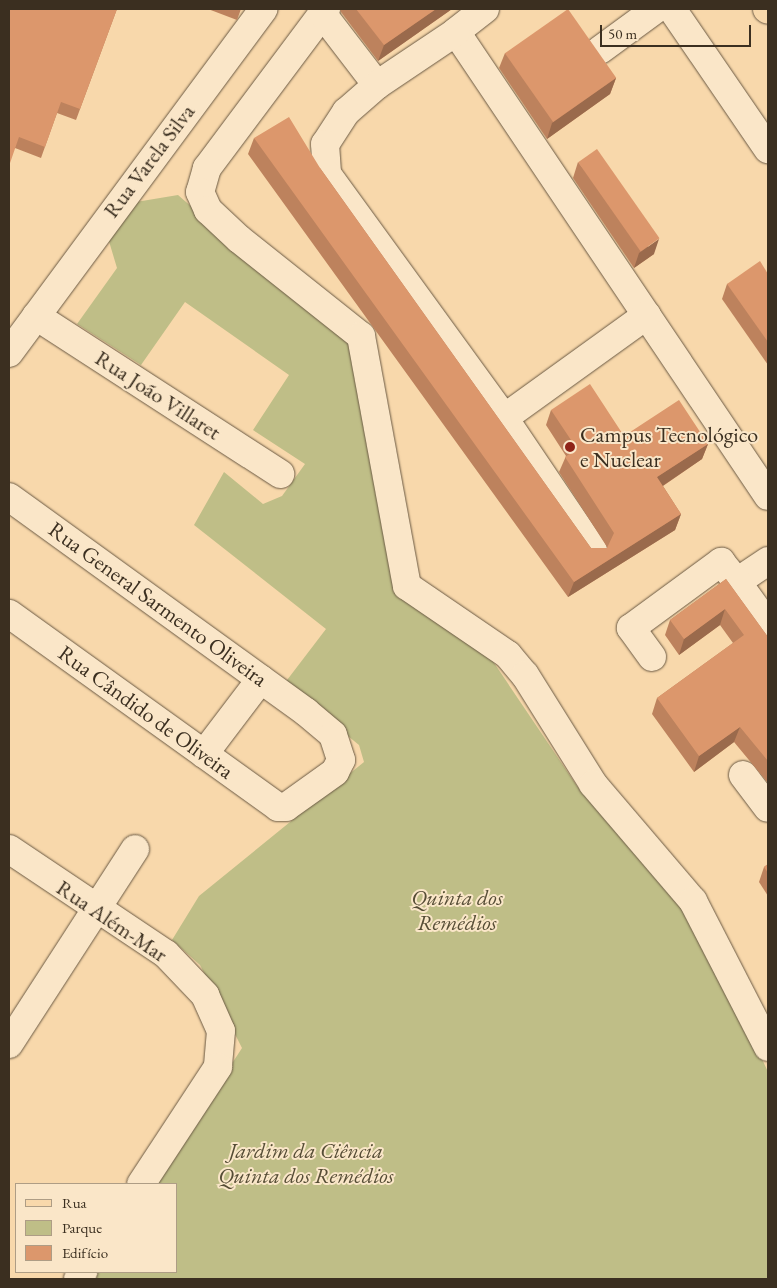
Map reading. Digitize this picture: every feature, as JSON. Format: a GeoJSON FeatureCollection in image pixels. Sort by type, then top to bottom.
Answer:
{"type":"FeatureCollection","features":[{"type":"Feature","properties":{"kind":"street","name":"Rua Varela Silva"},"geometry":{"type":"LineString","coordinates":[[9,353],[264,9]]}},
{"type":"Feature","properties":{"kind":"street"},"geometry":{"type":"LineString","coordinates":[[485,9],[456,32],[378,85],[346,112],[325,144],[327,174],[504,418],[593,550]]}},
{"type":"Feature","properties":{"kind":"street"},"geometry":{"type":"LineString","coordinates":[[600,50],[656,9]]}},
{"type":"Feature","properties":{"kind":"street"},"geometry":{"type":"LineString","coordinates":[[672,9],[768,149]]}},
{"type":"Feature","properties":{"kind":"street"},"geometry":{"type":"LineString","coordinates":[[378,85],[325,12],[206,168],[200,192],[208,210],[239,239],[361,336],[407,586],[508,655],[525,675],[593,784],[693,901],[768,1047]]}},
{"type":"Feature","properties":{"kind":"street"},"geometry":{"type":"LineString","coordinates":[[456,32],[768,496]]}},
{"type":"Feature","properties":{"kind":"street"},"geometry":{"type":"LineString","coordinates":[[504,418],[647,315]]}},
{"type":"Feature","properties":{"kind":"street","name":"Rua João Villaret"},"geometry":{"type":"LineString","coordinates":[[36,316],[280,474]]}},
{"type":"Feature","properties":{"kind":"street","name":"Rua General Sarmento Oliveira"},"geometry":{"type":"LineString","coordinates":[[9,497],[306,712],[332,735],[341,760],[335,772],[286,807]]}},
{"type":"Feature","properties":{"kind":"street"},"geometry":{"type":"LineString","coordinates":[[737,582],[768,561]]}},
{"type":"Feature","properties":{"kind":"street"},"geometry":{"type":"LineString","coordinates":[[652,658],[630,628],[721,562],[768,625]]}},
{"type":"Feature","properties":{"kind":"street","name":"Rua Cândido de Oliveira"},"geometry":{"type":"LineString","coordinates":[[9,614],[278,807],[286,807]]}},
{"type":"Feature","properties":{"kind":"street"},"geometry":{"type":"LineString","coordinates":[[204,754],[261,679]]}},
{"type":"Feature","properties":{"kind":"street"},"geometry":{"type":"LineString","coordinates":[[743,775],[768,808]]}},
{"type":"Feature","properties":{"kind":"street","name":"Rua Além-Mar"},"geometry":{"type":"LineString","coordinates":[[9,849],[96,911],[166,954],[205,995],[221,1031],[218,1067],[142,1183]]}},
{"type":"Feature","properties":{"kind":"street"},"geometry":{"type":"LineString","coordinates":[[12,1031],[96,911],[135,849]]}},
{"type":"Feature","properties":{"kind":"green space","name":"Quinta dos Remédios"},"geometry":{"type":"Polygon","coordinates":[[[178,195],[350,344],[399,590],[486,651],[577,786],[696,916],[768,1072],[768,1279],[92,1279],[96,1273],[178,1273],[178,1183],[155,1183],[242,1048],[200,965],[172,940],[199,896],[364,762],[359,745],[284,684],[326,629],[194,525],[224,472],[263,504],[282,496],[305,464],[253,430],[289,375],[185,302],[141,365],[77,324],[117,268],[108,238],[124,204],[178,195]]]}},
{"type":"Feature","properties":{"kind":"building"},"geometry":{"type":"Polygon","coordinates":[[[9,9],[117,9],[80,109],[61,102],[45,147],[19,137],[9,166],[9,9]]]}},
{"type":"Feature","properties":{"kind":"building"},"geometry":{"type":"Polygon","coordinates":[[[356,9],[436,9],[384,45],[356,9]]]}},
{"type":"Feature","properties":{"kind":"building"},"geometry":{"type":"Polygon","coordinates":[[[568,9],[616,78],[553,122],[505,53],[568,9]]]}},
{"type":"Feature","properties":{"kind":"building"},"geometry":{"type":"Polygon","coordinates":[[[289,117],[320,168],[591,548],[607,548],[614,533],[565,457],[577,449],[551,410],[590,384],[624,436],[679,400],[708,444],[657,477],[681,514],[574,582],[254,138],[289,117]]]}},
{"type":"Feature","properties":{"kind":"building"},"geometry":{"type":"Polygon","coordinates":[[[597,149],[660,238],[641,251],[578,162],[597,149]]]}},
{"type":"Feature","properties":{"kind":"building"},"geometry":{"type":"Polygon","coordinates":[[[760,261],[768,274],[768,342],[727,284],[760,261]]]}},
{"type":"Feature","properties":{"kind":"building"},"geometry":{"type":"Polygon","coordinates":[[[726,579],[768,637],[768,761],[740,727],[699,756],[657,698],[744,635],[725,609],[684,639],[670,620],[726,579]]]}},
{"type":"Feature","properties":{"kind":"building"},"geometry":{"type":"Polygon","coordinates":[[[768,864],[768,873],[764,867],[768,864]]]}},
{"type":"Feature","properties":{"kind":"place","name":"Campus Tecnológico e Nuclear"},"geometry":{"type":"Point","coordinates":[570,447]}},
{"type":"Feature","properties":{"kind":"park label","name":"Jardim da Ciência Quinta dos Remédios"},"geometry":{"type":"Point","coordinates":[306,1162]}}]}
